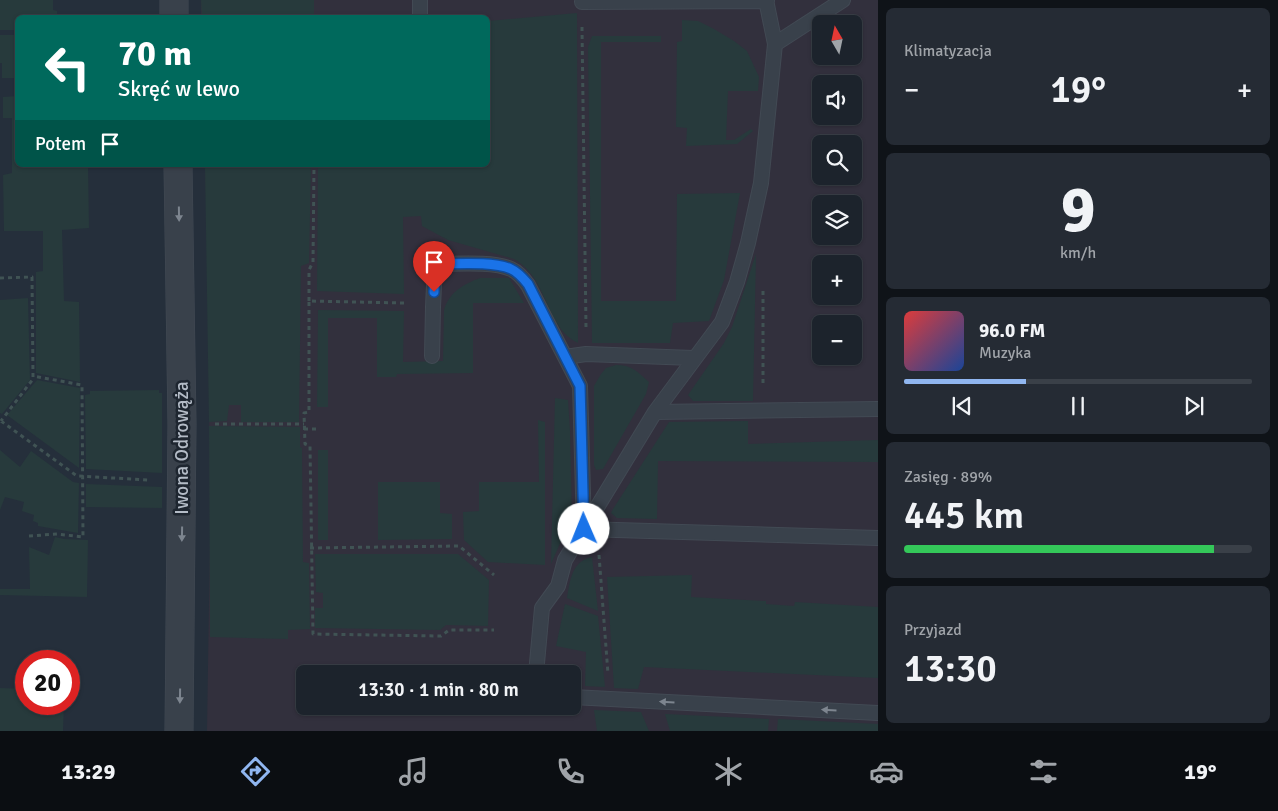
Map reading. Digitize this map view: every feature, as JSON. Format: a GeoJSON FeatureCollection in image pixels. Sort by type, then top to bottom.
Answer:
{"type":"FeatureCollection","features":[{"type":"Feature","properties":{"kind":"street"},"geometry":{"type":"LineString","coordinates":[[174,0],[174,15]]}},
{"type":"Feature","properties":{"kind":"street","name":"Iwona Odrowąża"},"geometry":{"type":"LineString","coordinates":[[178,167],[182,424],[180,731]]}},
{"type":"Feature","properties":{"kind":"lane"},"geometry":{"type":"LineString","coordinates":[[420,0],[420,15]]}},
{"type":"Feature","properties":{"kind":"lane"},"geometry":{"type":"LineString","coordinates":[[775,44],[843,0]]}},
{"type":"Feature","properties":{"kind":"lane"},"geometry":{"type":"LineString","coordinates":[[537,665],[542,608],[558,586],[565,560],[590,530],[655,412],[693,358],[722,322],[748,243],[761,184],[775,44],[766,1],[582,2]]}},
{"type":"Feature","properties":{"kind":"lane"},"geometry":{"type":"LineString","coordinates":[[432,356],[432,307],[435,264],[499,266],[520,274],[528,284],[580,386],[590,530]]}},
{"type":"Feature","properties":{"kind":"lane"},"geometry":{"type":"LineString","coordinates":[[565,357],[586,354],[693,358]]}},
{"type":"Feature","properties":{"kind":"lane"},"geometry":{"type":"LineString","coordinates":[[655,412],[878,409]]}},
{"type":"Feature","properties":{"kind":"lane"},"geometry":{"type":"LineString","coordinates":[[590,530],[878,538]]}},
{"type":"Feature","properties":{"kind":"lane"},"geometry":{"type":"LineString","coordinates":[[581,697],[878,713]]}},
{"type":"Feature","properties":{"kind":"path"},"geometry":{"type":"LineString","coordinates":[[582,2],[586,354]]}},
{"type":"Feature","properties":{"kind":"path"},"geometry":{"type":"LineString","coordinates":[[314,167],[313,262],[309,270],[309,412],[304,413],[305,444],[310,446],[310,548],[313,634],[441,636],[448,630],[494,630]]}},
{"type":"Feature","properties":{"kind":"path"},"geometry":{"type":"LineString","coordinates":[[0,278],[32,277],[34,376],[0,421],[77,476],[152,480]]}},
{"type":"Feature","properties":{"kind":"path"},"geometry":{"type":"LineString","coordinates":[[763,290],[763,410]]}},
{"type":"Feature","properties":{"kind":"path"},"geometry":{"type":"LineString","coordinates":[[309,301],[404,303]]}},
{"type":"Feature","properties":{"kind":"path"},"geometry":{"type":"LineString","coordinates":[[29,536],[56,534],[83,537],[82,386],[34,376]]}},
{"type":"Feature","properties":{"kind":"path"},"geometry":{"type":"LineString","coordinates":[[182,424],[304,424]]}},
{"type":"Feature","properties":{"kind":"path"},"geometry":{"type":"LineString","coordinates":[[304,429],[317,429]]}},
{"type":"Feature","properties":{"kind":"path"},"geometry":{"type":"LineString","coordinates":[[590,530],[610,699]]}},
{"type":"Feature","properties":{"kind":"path"},"geometry":{"type":"LineString","coordinates":[[310,548],[460,546],[494,574]]}},
{"type":"Feature","properties":{"kind":"shaded area"},"geometry":{"type":"Polygon","coordinates":[[[0,0],[53,0],[53,10],[57,11],[57,15],[15,15],[15,30],[0,30],[0,0]]]}},
{"type":"Feature","properties":{"kind":"shaded area"},"geometry":{"type":"Polygon","coordinates":[[[201,0],[878,0],[878,731],[207,731],[210,535],[208,268],[205,167],[490,167],[490,15],[201,15],[201,0]]]}},
{"type":"Feature","properties":{"kind":"shaded area"},"geometry":{"type":"Polygon","coordinates":[[[201,0],[314,0],[314,15],[202,15],[201,0]]]}},
{"type":"Feature","properties":{"kind":"shaded area"},"geometry":{"type":"Polygon","coordinates":[[[577,13],[578,343],[567,336],[559,326],[534,278],[525,267],[514,259],[448,240],[422,226],[421,216],[403,217],[404,294],[317,291],[318,167],[490,167],[490,21],[577,13]]]}},
{"type":"Feature","properties":{"kind":"shaded area"},"geometry":{"type":"Polygon","coordinates":[[[682,20],[698,21],[734,41],[747,51],[759,77],[758,91],[728,91],[726,140],[734,140],[751,129],[753,131],[737,144],[686,146],[687,128],[676,127],[677,42],[682,41],[682,20]]]}},
{"type":"Feature","properties":{"kind":"shaded area"},"geometry":{"type":"Polygon","coordinates":[[[0,35],[15,35],[15,78],[2,78],[2,63],[0,63],[0,35]]]}},
{"type":"Feature","properties":{"kind":"shaded area"},"geometry":{"type":"Polygon","coordinates":[[[592,36],[661,36],[661,42],[601,42],[601,301],[676,301],[677,194],[740,193],[724,280],[709,321],[673,323],[670,343],[592,343],[588,47],[592,36]]]}},
{"type":"Feature","properties":{"kind":"shaded area"},"geometry":{"type":"Polygon","coordinates":[[[15,96],[15,167],[88,167],[89,228],[62,230],[64,301],[79,302],[80,382],[36,373],[36,272],[43,271],[43,231],[4,231],[3,175],[12,173],[12,118],[3,118],[3,97],[15,96]]]}},
{"type":"Feature","properties":{"kind":"shaded area"},"geometry":{"type":"Polygon","coordinates":[[[205,167],[311,167],[309,263],[301,266],[299,422],[241,422],[241,405],[229,405],[227,421],[209,422],[205,167]]]}},
{"type":"Feature","properties":{"kind":"shaded area"},"geometry":{"type":"Polygon","coordinates":[[[756,254],[753,401],[693,401],[688,395],[724,343],[732,327],[756,254]]]}},
{"type":"Feature","properties":{"kind":"shaded area"},"geometry":{"type":"Polygon","coordinates":[[[480,278],[509,278],[524,303],[473,303],[473,373],[397,374],[396,377],[377,377],[377,318],[328,318],[328,407],[317,407],[318,310],[404,311],[403,362],[443,361],[444,310],[446,304],[449,298],[458,290],[480,278]]]}},
{"type":"Feature","properties":{"kind":"shaded area"},"geometry":{"type":"Polygon","coordinates":[[[28,298],[30,380],[2,414],[0,413],[0,300],[28,298]]]}},
{"type":"Feature","properties":{"kind":"shaded area"},"geometry":{"type":"Polygon","coordinates":[[[616,365],[631,368],[649,382],[646,394],[603,469],[596,470],[594,465],[594,386],[606,368],[616,365]]]}},
{"type":"Feature","properties":{"kind":"shaded area"},"geometry":{"type":"Polygon","coordinates":[[[37,380],[80,388],[79,468],[7,415],[37,380]]]}},
{"type":"Feature","properties":{"kind":"shaded area"},"geometry":{"type":"Polygon","coordinates":[[[159,390],[159,393],[162,393],[162,473],[86,469],[85,395],[90,394],[90,391],[159,390]]]}},
{"type":"Feature","properties":{"kind":"shaded area"},"geometry":{"type":"Polygon","coordinates":[[[555,398],[568,400],[572,516],[551,564],[555,398]]]}},
{"type":"Feature","properties":{"kind":"shaded area"},"geometry":{"type":"Polygon","coordinates":[[[538,420],[545,422],[545,565],[488,562],[464,540],[463,512],[479,511],[479,482],[539,482],[538,420]]]}},
{"type":"Feature","properties":{"kind":"shaded area"},"geometry":{"type":"Polygon","coordinates":[[[748,421],[748,444],[878,440],[878,462],[658,461],[657,519],[617,518],[611,513],[669,422],[748,421]]]}},
{"type":"Feature","properties":{"kind":"shaded area"},"geometry":{"type":"Polygon","coordinates":[[[209,426],[300,427],[300,447],[302,448],[303,562],[309,563],[310,629],[288,630],[288,639],[210,637],[209,426]]]}},
{"type":"Feature","properties":{"kind":"shaded area"},"geometry":{"type":"Polygon","coordinates":[[[0,450],[20,467],[31,451],[73,482],[79,483],[78,533],[38,526],[38,523],[33,521],[34,515],[22,511],[24,502],[5,497],[0,510],[0,450]]]}},
{"type":"Feature","properties":{"kind":"shaded area"},"geometry":{"type":"Polygon","coordinates":[[[318,450],[328,450],[328,540],[318,540],[318,450]]]}},
{"type":"Feature","properties":{"kind":"shaded area"},"geometry":{"type":"Polygon","coordinates":[[[378,482],[440,482],[440,513],[452,514],[452,539],[378,540],[378,482]]]}},
{"type":"Feature","properties":{"kind":"shaded area"},"geometry":{"type":"Polygon","coordinates":[[[86,484],[162,487],[162,508],[86,507],[86,484]]]}},
{"type":"Feature","properties":{"kind":"shaded area"},"geometry":{"type":"Polygon","coordinates":[[[55,537],[88,540],[87,597],[0,595],[0,589],[30,589],[29,547],[49,555],[55,537]]]}},
{"type":"Feature","properties":{"kind":"shaded area"},"geometry":{"type":"Polygon","coordinates":[[[315,554],[458,554],[489,580],[488,626],[446,625],[440,630],[315,628],[315,608],[323,608],[323,593],[316,592],[315,554]]]}},
{"type":"Feature","properties":{"kind":"shaded area"},"geometry":{"type":"Polygon","coordinates":[[[592,557],[598,611],[567,598],[571,578],[576,567],[585,559],[592,557]]]}},
{"type":"Feature","properties":{"kind":"shaded area"},"geometry":{"type":"Polygon","coordinates":[[[692,575],[691,597],[766,601],[766,604],[794,606],[795,602],[878,607],[878,678],[644,667],[638,689],[614,688],[607,577],[692,575]]]}},
{"type":"Feature","properties":{"kind":"shaded area"},"geometry":{"type":"Polygon","coordinates":[[[565,604],[598,616],[605,687],[585,686],[586,652],[556,646],[565,604]]]}},
{"type":"Feature","properties":{"kind":"shaded area"},"geometry":{"type":"Polygon","coordinates":[[[0,688],[15,689],[15,715],[64,715],[63,731],[0,731],[0,688]]]}},
{"type":"Feature","properties":{"kind":"shaded area"},"geometry":{"type":"Polygon","coordinates":[[[594,710],[641,712],[649,731],[597,731],[594,710]]]}},
{"type":"Feature","properties":{"kind":"shaded area"},"geometry":{"type":"Polygon","coordinates":[[[665,714],[769,719],[768,731],[670,731],[665,714]]]}},
{"type":"Feature","properties":{"kind":"shaded area"},"geometry":{"type":"Polygon","coordinates":[[[778,719],[878,724],[878,731],[777,731],[778,719]]]}},
{"type":"Feature","properties":{"kind":"route"},"geometry":{"type":"LineString","coordinates":[[434,292],[435,264],[499,266],[520,274],[528,284],[580,386],[584,529]]}}]}
